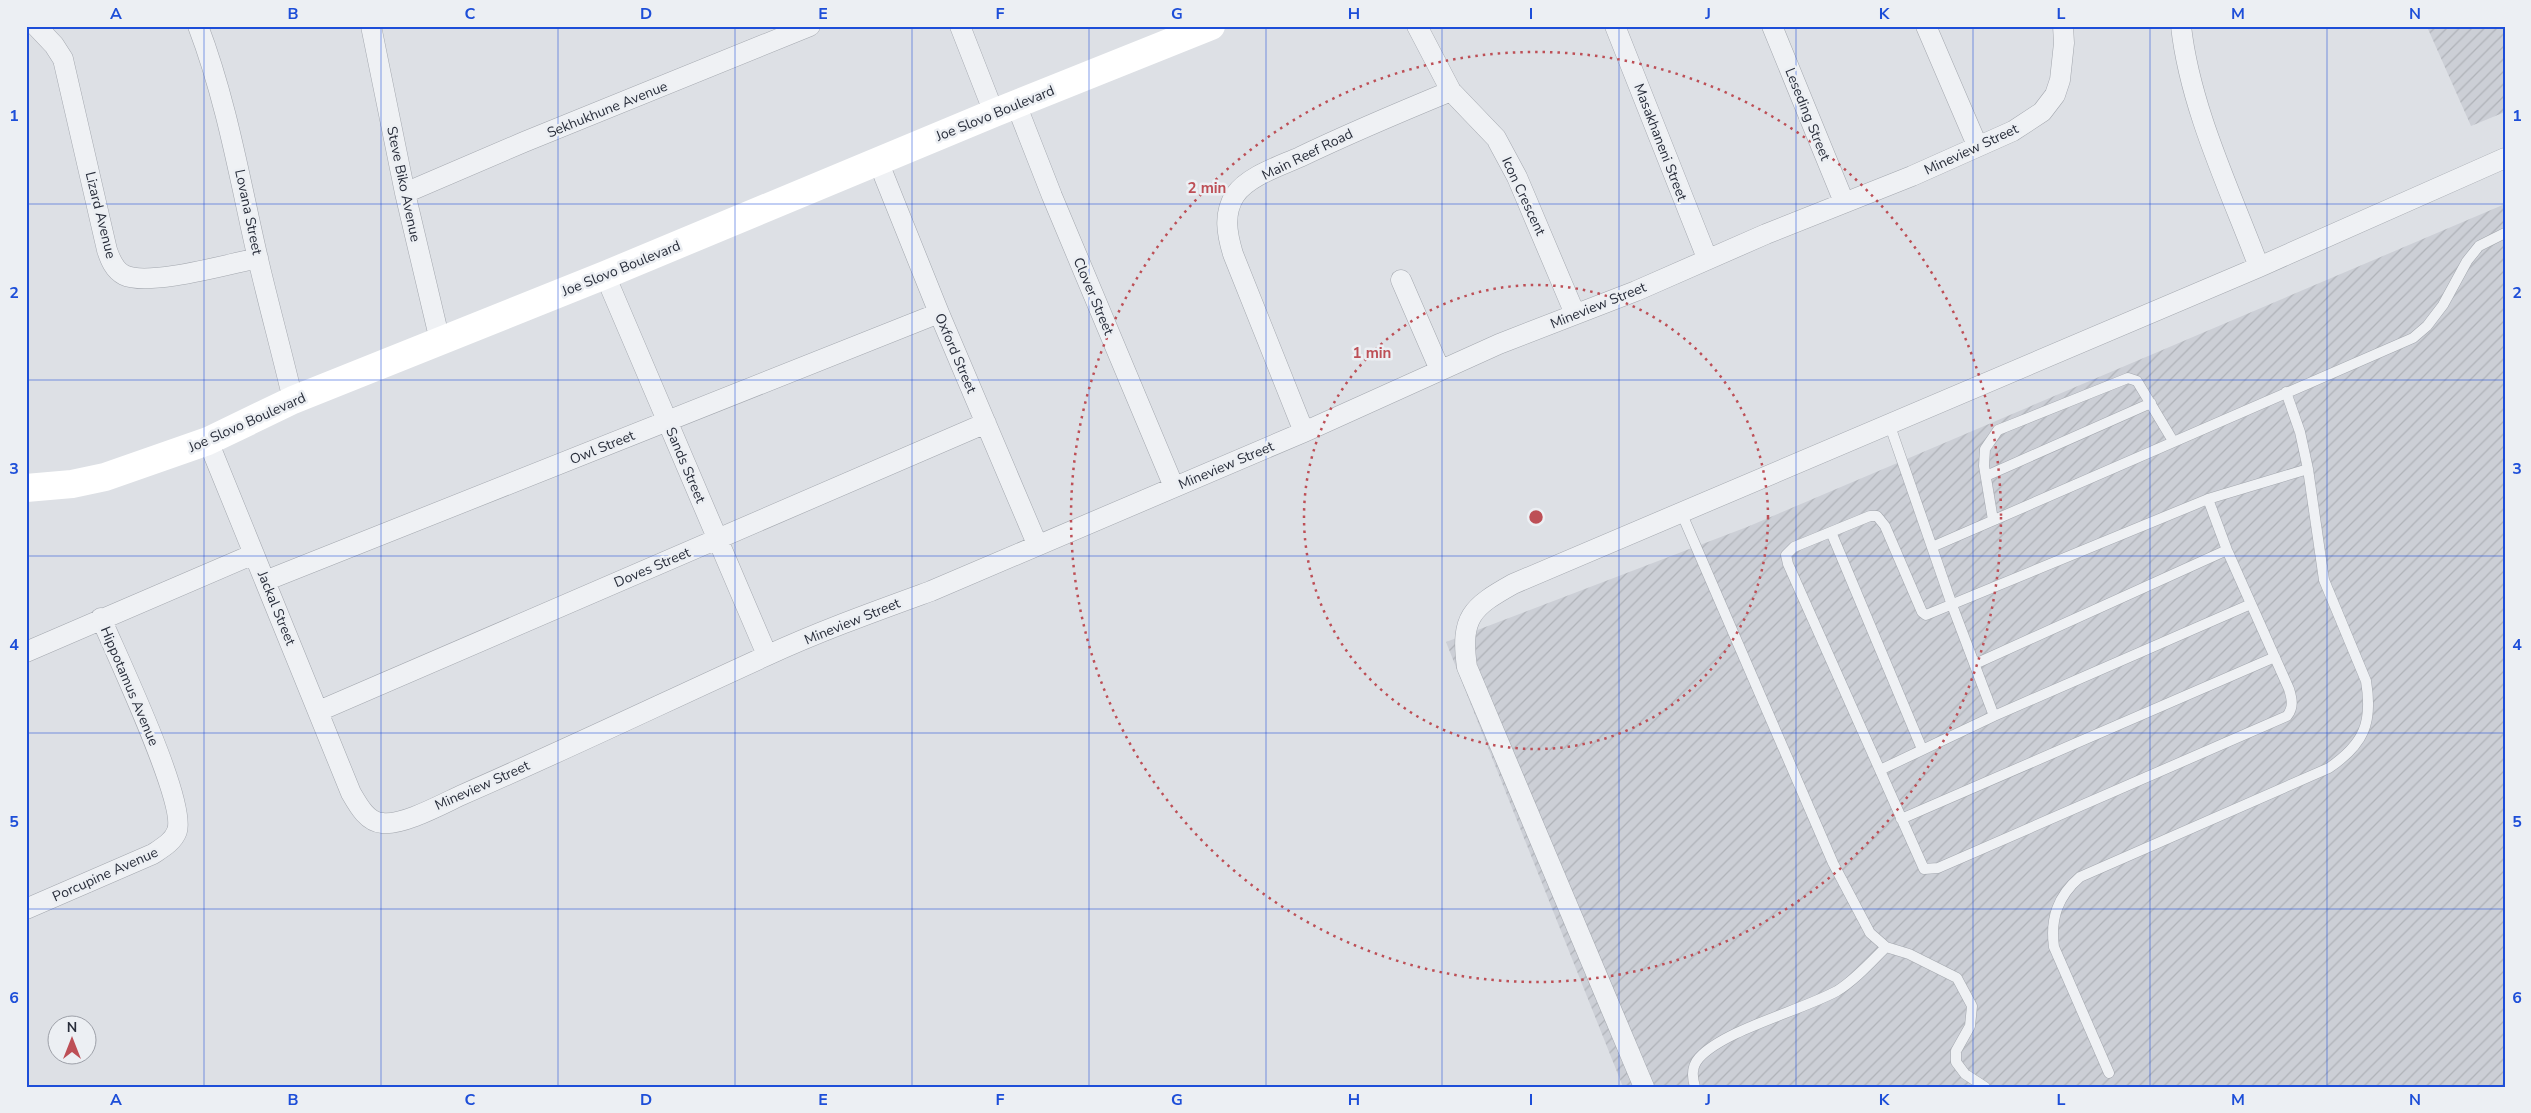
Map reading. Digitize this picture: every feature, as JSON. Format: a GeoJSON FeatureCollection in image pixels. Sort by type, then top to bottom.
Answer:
{"type":"FeatureCollection","features":[{"type":"Feature","properties":{"kind":"street","name":"Lizard Avenue"},"geometry":{"type":"LineString","coordinates":[[36,26],[54,45],[63,58],[107,250],[111,261],[119,272],[130,277],[150,279],[258,258]]}},
{"type":"Feature","properties":{"kind":"street","name":"Lovana Street"},"geometry":{"type":"LineString","coordinates":[[198,26],[211,59],[240,166],[258,258],[293,400]]}},
{"type":"Feature","properties":{"kind":"street","name":"Steve Biko Avenue"},"geometry":{"type":"LineString","coordinates":[[372,26],[405,193],[440,341]]}},
{"type":"Feature","properties":{"kind":"street","name":"Sekhukhune Avenue"},"geometry":{"type":"LineString","coordinates":[[405,193],[533,138],[810,26]]}},
{"type":"Feature","properties":{"kind":"street","name":"Clover Street"},"geometry":{"type":"LineString","coordinates":[[960,26],[1052,196],[1174,486]]}},
{"type":"Feature","properties":{"kind":"street","name":"Joe Slovo Boulevard"},"geometry":{"type":"LineString","coordinates":[[26,488],[72,484],[105,476],[208,441],[293,400],[605,275],[1005,108],[1211,26]]}},
{"type":"Feature","properties":{"kind":"street","name":"Icon Crescent"},"geometry":{"type":"LineString","coordinates":[[1417,26],[1451,91],[1496,138],[1517,177],[1575,314]]}},
{"type":"Feature","properties":{"kind":"street","name":"Masakhaneni Street"},"geometry":{"type":"LineString","coordinates":[[1615,26],[1707,258]]}},
{"type":"Feature","properties":{"kind":"street","name":"Leseding Street"},"geometry":{"type":"LineString","coordinates":[[1772,26],[1844,202]]}},
{"type":"Feature","properties":{"kind":"street"},"geometry":{"type":"LineString","coordinates":[[1926,26],[1977,145]]}},
{"type":"Feature","properties":{"kind":"street","name":"Mineview Street"},"geometry":{"type":"LineString","coordinates":[[345,776],[351,793],[360,809],[372,820],[382,824],[407,818],[672,702],[767,656],[875,611],[931,591],[1037,544],[1304,432],[1440,370],[1636,290],[1707,258],[1912,176],[2028,122],[2042,112],[2050,102],[2060,80],[2064,43],[2063,26]]}},
{"type":"Feature","properties":{"kind":"street"},"geometry":{"type":"LineString","coordinates":[[2180,26],[2184,55],[2200,111],[2258,267]]}},
{"type":"Feature","properties":{"kind":"street","name":"Main Reef Road"},"geometry":{"type":"LineString","coordinates":[[1304,432],[1227,236],[1227,219],[1230,205],[1244,185],[1267,172],[1355,131],[1451,91]]}},
{"type":"Feature","properties":{"kind":"street"},"geometry":{"type":"LineString","coordinates":[[1644,1087],[1467,667],[1465,641],[1469,619],[1476,608],[1488,598],[1513,584],[2258,267],[2505,158]]}},
{"type":"Feature","properties":{"kind":"street","name":"Oxford Street"},"geometry":{"type":"LineString","coordinates":[[878,161],[939,313],[1037,544]]}},
{"type":"Feature","properties":{"kind":"street","name":"Sands Street"},"geometry":{"type":"LineString","coordinates":[[605,275],[767,656]]}},
{"type":"Feature","properties":{"kind":"street"},"geometry":{"type":"LineString","coordinates":[[1401,280],[1440,370]]}},
{"type":"Feature","properties":{"kind":"street","name":"Owl Street"},"geometry":{"type":"LineString","coordinates":[[265,581],[939,313]]}},
{"type":"Feature","properties":{"kind":"street","name":"Doves Street"},"geometry":{"type":"LineString","coordinates":[[319,711],[986,423]]}},
{"type":"Feature","properties":{"kind":"street","name":"Jackal Street"},"geometry":{"type":"LineString","coordinates":[[208,441],[345,776]]}},
{"type":"Feature","properties":{"kind":"street"},"geometry":{"type":"LineString","coordinates":[[101,618],[254,554]]}},
{"type":"Feature","properties":{"kind":"street","name":"Hippotamus Avenue"},"geometry":{"type":"LineString","coordinates":[[26,652],[101,618],[170,780],[179,820],[177,831]]}},
{"type":"Feature","properties":{"kind":"street","name":"Porcupine Avenue"},"geometry":{"type":"LineString","coordinates":[[26,909],[153,854],[166,846],[177,831]]}},
{"type":"Feature","properties":{"kind":"lane"},"geometry":{"type":"LineString","coordinates":[[1932,547],[2413,338],[2428,326],[2443,305],[2467,261],[2479,246],[2505,233]]}},
{"type":"Feature","properties":{"kind":"lane"},"geometry":{"type":"LineString","coordinates":[[1993,520],[1986,476],[1985,449],[1998,430],[2128,378],[2137,381],[2174,442]]}},
{"type":"Feature","properties":{"kind":"lane"},"geometry":{"type":"LineString","coordinates":[[2109,1072],[2054,947],[2052,930],[2058,903],[2069,887],[2080,877],[2329,768],[2346,756],[2364,735],[2368,717],[2369,698],[2366,681],[2324,580],[2308,469],[2300,432],[2286,392]]}},
{"type":"Feature","properties":{"kind":"lane"},"geometry":{"type":"LineString","coordinates":[[1986,476],[2151,404]]}},
{"type":"Feature","properties":{"kind":"lane"},"geometry":{"type":"LineString","coordinates":[[1889,423],[1952,605],[1994,716]]}},
{"type":"Feature","properties":{"kind":"lane"},"geometry":{"type":"LineString","coordinates":[[2208,499],[2292,698],[2291,711],[2287,716],[1938,868],[1924,868],[1788,564],[1786,555],[1794,547],[1870,516],[1877,516],[1885,526],[1924,614],[1952,605],[2208,499],[2308,469]]}},
{"type":"Feature","properties":{"kind":"lane"},"geometry":{"type":"LineString","coordinates":[[1681,512],[1833,863],[1870,933],[1886,947],[1909,954],[1957,978],[1972,1006],[1970,1026],[1956,1051],[1956,1062],[1965,1074],[1985,1087]]}},
{"type":"Feature","properties":{"kind":"lane"},"geometry":{"type":"LineString","coordinates":[[1831,532],[1922,749]]}},
{"type":"Feature","properties":{"kind":"lane"},"geometry":{"type":"LineString","coordinates":[[1975,664],[2228,550]]}},
{"type":"Feature","properties":{"kind":"lane"},"geometry":{"type":"LineString","coordinates":[[1880,770],[1994,716],[2251,604]]}},
{"type":"Feature","properties":{"kind":"lane"},"geometry":{"type":"LineString","coordinates":[[1902,819],[2275,657]]}},
{"type":"Feature","properties":{"kind":"lane"},"geometry":{"type":"LineString","coordinates":[[1695,1087],[1692,1078],[1693,1067],[1699,1058],[1719,1043],[1838,990],[1862,972],[1886,947]]}},
{"type":"Feature","properties":{"kind":"shaded area"},"geometry":{"type":"Polygon","coordinates":[[[2434,26],[2505,26],[2505,112],[2471,126],[2428,29],[2434,26]]]}},
{"type":"Feature","properties":{"kind":"shaded area"},"geometry":{"type":"Polygon","coordinates":[[[2505,204],[2505,1087],[1623,1087],[1446,642],[1747,527],[2505,204]]]}}]}
